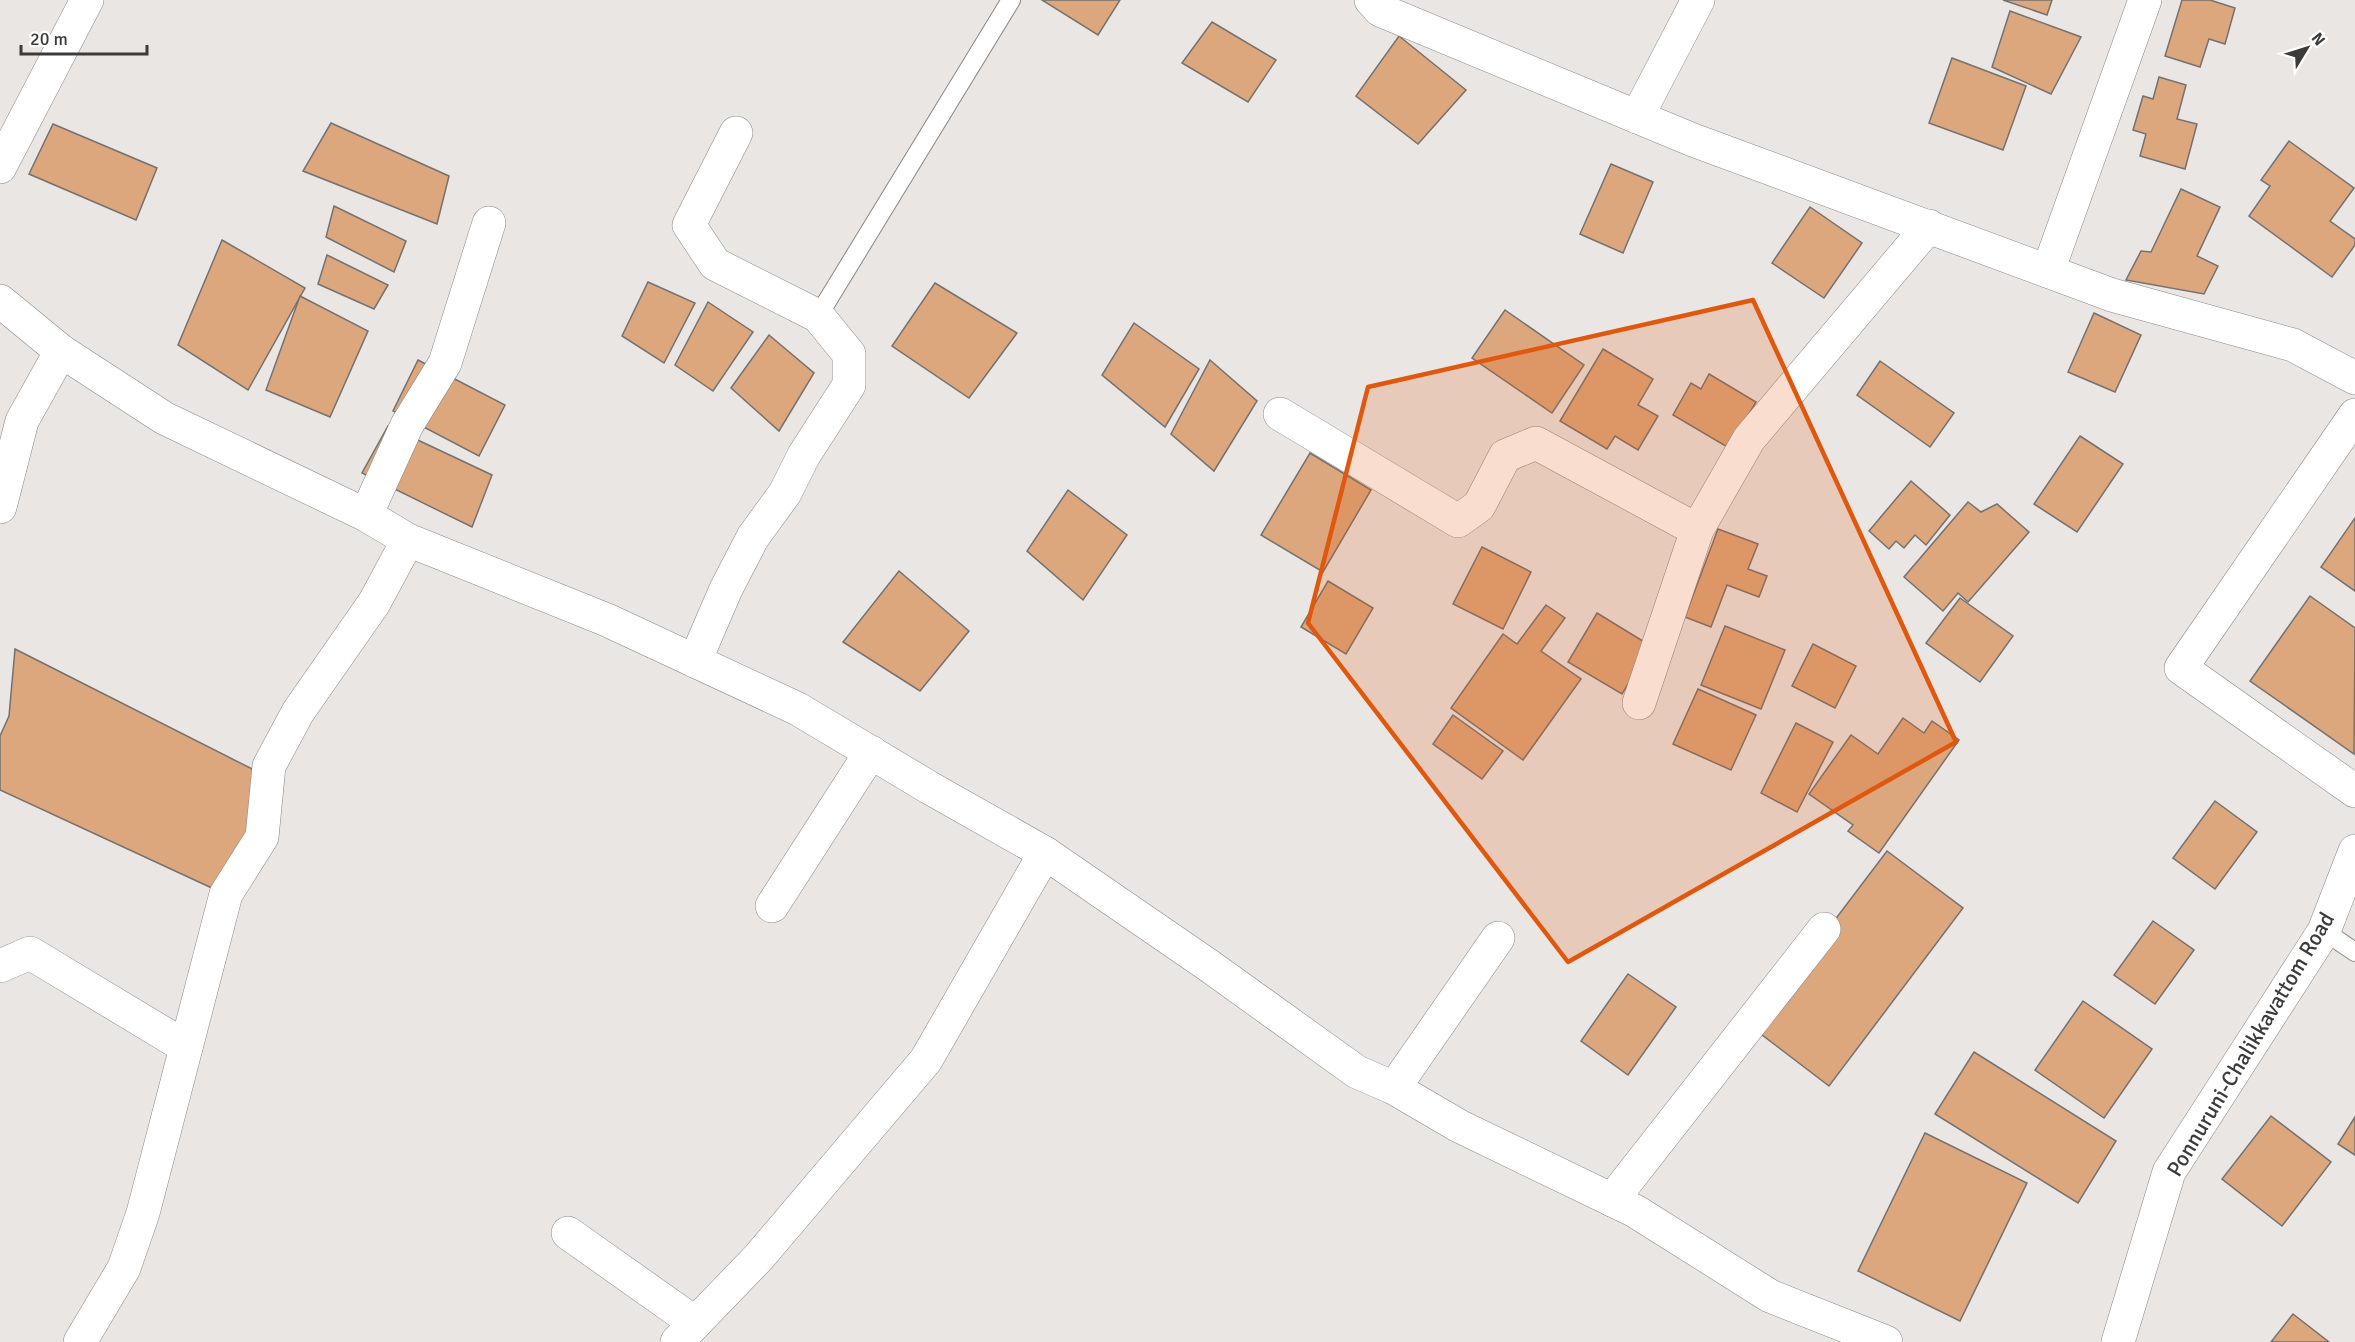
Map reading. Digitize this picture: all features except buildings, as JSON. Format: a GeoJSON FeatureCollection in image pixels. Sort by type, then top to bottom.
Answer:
{"type":"FeatureCollection","features":[{"type":"Feature","properties":{"kind":"street"},"geometry":{"type":"LineString","coordinates":[[0,167],[87,0]]}},
{"type":"Feature","properties":{"kind":"street"},"geometry":{"type":"LineString","coordinates":[[1371,0],[1380,10],[1637,117],[2112,295],[2293,345],[2355,378]]}},
{"type":"Feature","properties":{"kind":"street"},"geometry":{"type":"LineString","coordinates":[[1637,117],[1698,0]]}},
{"type":"Feature","properties":{"kind":"street"},"geometry":{"type":"LineString","coordinates":[[2048,271],[2145,0]]}},
{"type":"Feature","properties":{"kind":"street"},"geometry":{"type":"LineString","coordinates":[[695,661],[726,589],[753,537],[785,494],[804,455],[849,385],[849,354],[818,316],[715,264],[689,225],[736,133]]}},
{"type":"Feature","properties":{"kind":"street"},"geometry":{"type":"LineString","coordinates":[[366,515],[406,425],[445,363],[489,223]]}},
{"type":"Feature","properties":{"kind":"street"},"geometry":{"type":"LineString","coordinates":[[1639,702],[1697,530],[1749,439],[1929,226]]}},
{"type":"Feature","properties":{"kind":"street"},"geometry":{"type":"LineString","coordinates":[[0,301],[60,351],[164,418],[366,515],[408,540],[607,620],[798,709],[1045,853],[1208,965],[1357,1072],[1394,1088],[1459,1126],[1635,1211],[1770,1296],[1886,1342]]}},
{"type":"Feature","properties":{"kind":"street"},"geometry":{"type":"LineString","coordinates":[[0,507],[22,422],[60,351]]}},
{"type":"Feature","properties":{"kind":"street"},"geometry":{"type":"LineString","coordinates":[[1280,414],[1458,521],[1479,507],[1505,456],[1536,443],[1697,530]]}},
{"type":"Feature","properties":{"kind":"street"},"geometry":{"type":"LineString","coordinates":[[2355,415],[2181,668],[2355,791]]}},
{"type":"Feature","properties":{"kind":"street"},"geometry":{"type":"LineString","coordinates":[[80,1342],[124,1268],[143,1213],[226,894],[262,837],[269,766],[298,712],[375,603],[408,540]]}},
{"type":"Feature","properties":{"kind":"street"},"geometry":{"type":"LineString","coordinates":[[771,906],[871,752]]}},
{"type":"Feature","properties":{"kind":"street","name":"Ponnuruni-Chalikkavattom Road"},"geometry":{"type":"LineString","coordinates":[[2118,1342],[2169,1172],[2324,931],[2355,851]]}},
{"type":"Feature","properties":{"kind":"street"},"geometry":{"type":"LineString","coordinates":[[568,1233],[686,1333],[759,1257],[926,1060],[1045,853]]}},
{"type":"Feature","properties":{"kind":"street"},"geometry":{"type":"LineString","coordinates":[[1612,1200],[1824,929]]}},
{"type":"Feature","properties":{"kind":"street"},"geometry":{"type":"LineString","coordinates":[[1394,1088],[1498,938]]}},
{"type":"Feature","properties":{"kind":"street"},"geometry":{"type":"LineString","coordinates":[[0,966],[30,953],[186,1047]]}},
{"type":"Feature","properties":{"kind":"lane"},"geometry":{"type":"LineString","coordinates":[[818,316],[1011,0]]}},
{"type":"Feature","properties":{"kind":"lane"},"geometry":{"type":"LineString","coordinates":[[2324,931],[2355,952]]}},
{"type":"Feature","properties":{"kind":"highlighted area"},"geometry":{"type":"Polygon","coordinates":[[[1753,300],[1956,742],[1568,962],[1308,623],[1368,387],[1753,300]]]}}]}
